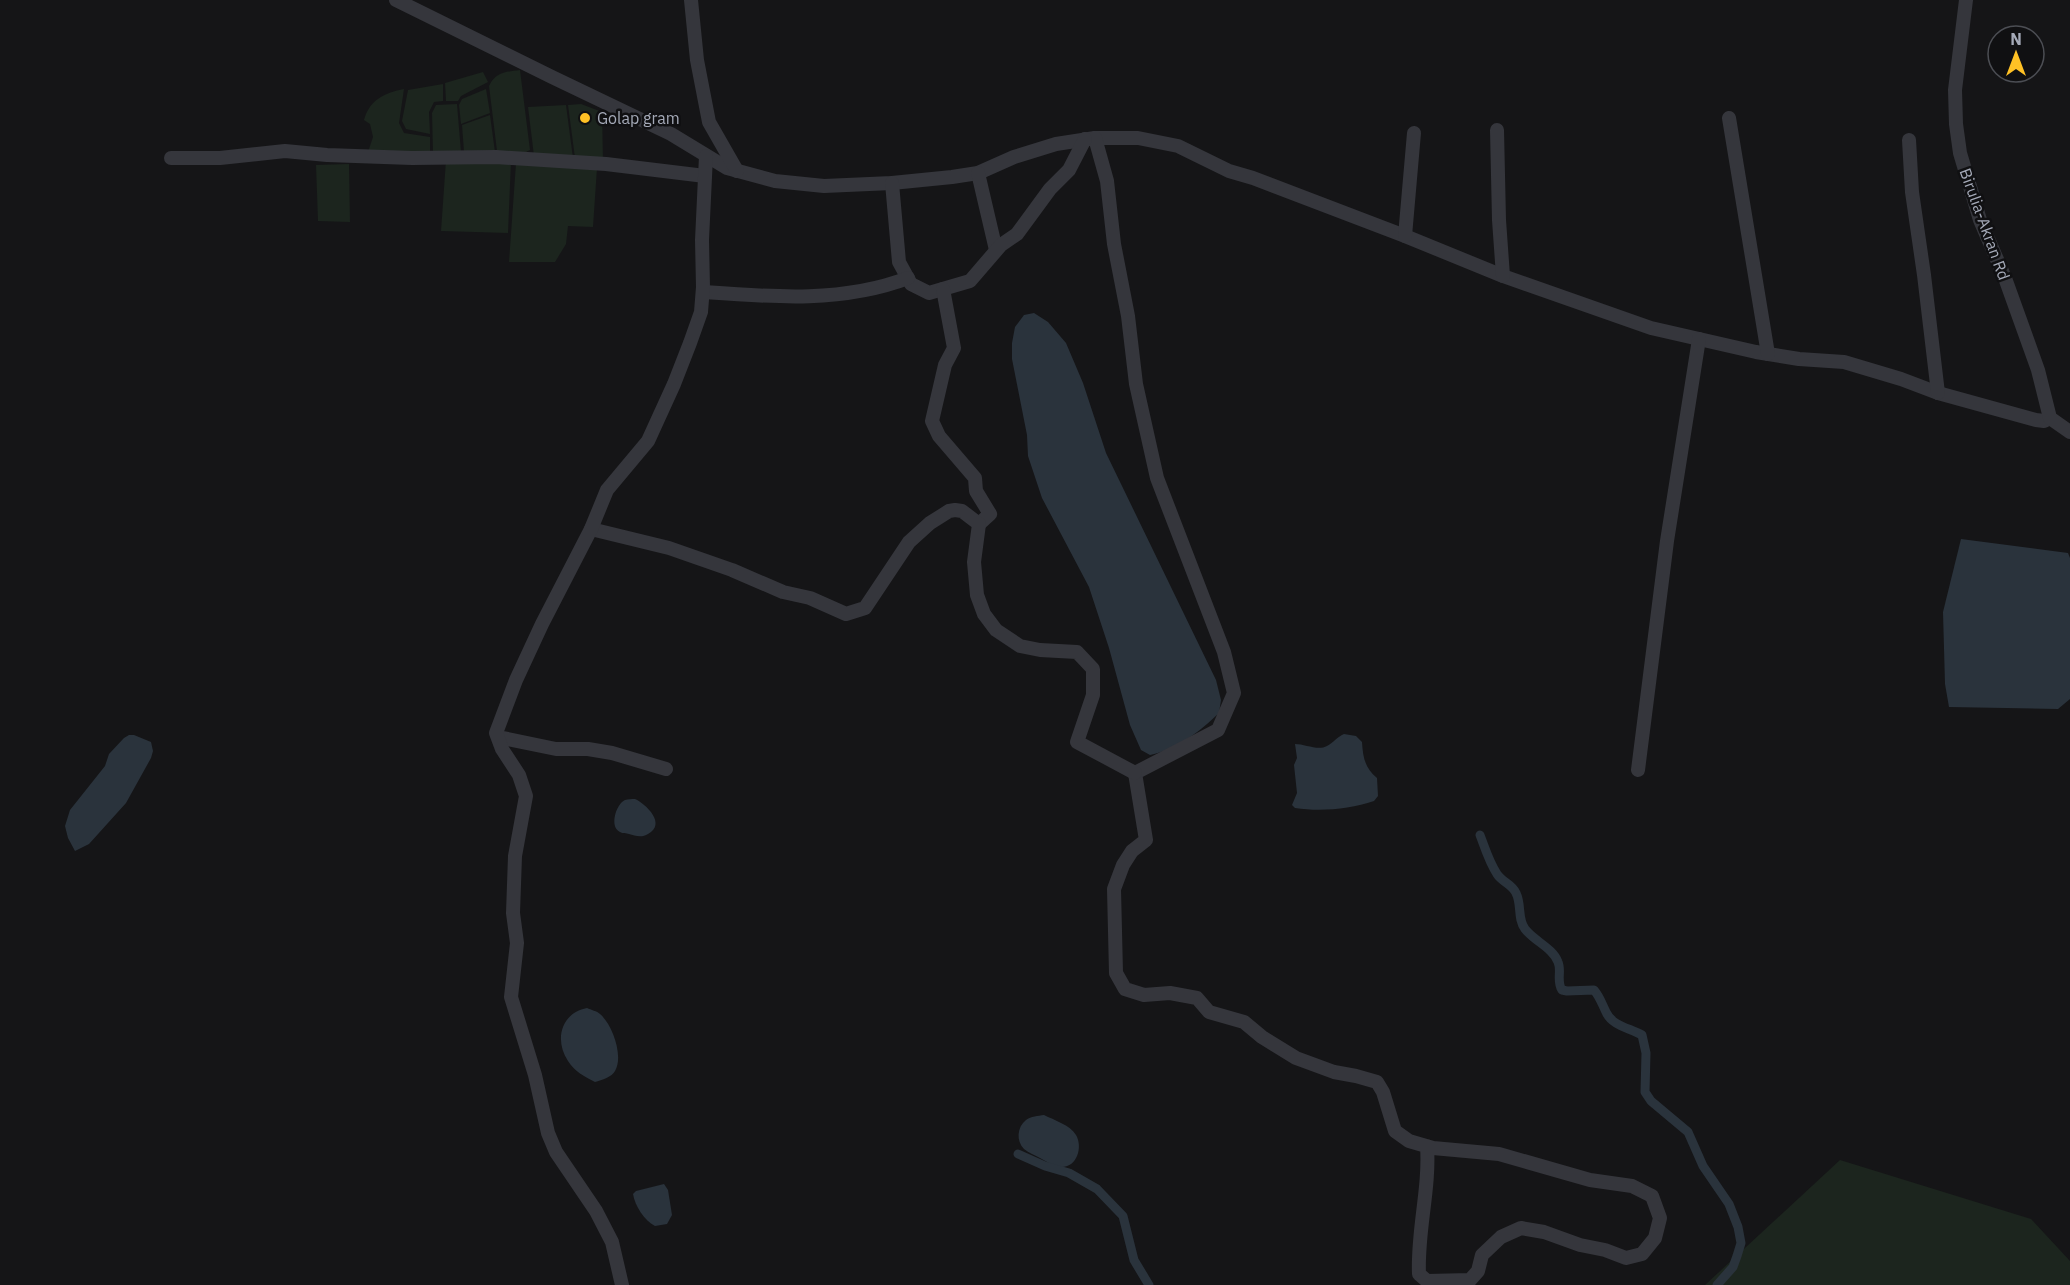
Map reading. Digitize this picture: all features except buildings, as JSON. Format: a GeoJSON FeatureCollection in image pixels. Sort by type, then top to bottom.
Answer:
{"type":"FeatureCollection","features":[{"type":"Feature","properties":{"kind":"street"},"geometry":{"type":"LineString","coordinates":[[396,0],[671,134],[727,168],[775,181],[824,186],[952,177],[978,173],[1014,157],[1056,144],[1090,139],[1137,138],[1178,146],[1228,171],[1253,178],[1406,236],[1503,276],[1651,328],[1768,354],[1844,362],[1902,379],[1938,393],[2036,420],[2044,421],[2050,418],[2070,432]]}},
{"type":"Feature","properties":{"kind":"street"},"geometry":{"type":"LineString","coordinates":[[691,0],[697,60],[710,122],[737,171]]}},
{"type":"Feature","properties":{"kind":"street","name":"Birulia-Akran Rd"},"geometry":{"type":"LineString","coordinates":[[1966,0],[1955,90],[1959,153],[1980,220],[2005,278],[2038,370],[2050,418]]}},
{"type":"Feature","properties":{"kind":"street"},"geometry":{"type":"LineString","coordinates":[[1729,118],[1768,354]]}},
{"type":"Feature","properties":{"kind":"street"},"geometry":{"type":"LineString","coordinates":[[1497,130],[1503,276]]}},
{"type":"Feature","properties":{"kind":"street"},"geometry":{"type":"LineString","coordinates":[[1406,236],[1414,133]]}},
{"type":"Feature","properties":{"kind":"street"},"geometry":{"type":"LineString","coordinates":[[892,183],[899,262],[911,284],[929,293],[970,281],[996,250],[1017,234],[1050,189],[1069,170],[1090,139]]}},
{"type":"Feature","properties":{"kind":"street"},"geometry":{"type":"LineString","coordinates":[[1090,139],[1107,181],[1114,244],[1128,316],[1136,384],[1157,478],[1224,652],[1234,693],[1218,730],[1135,773]]}},
{"type":"Feature","properties":{"kind":"street"},"geometry":{"type":"LineString","coordinates":[[1909,140],[1912,192],[1938,393]]}},
{"type":"Feature","properties":{"kind":"street"},"geometry":{"type":"LineString","coordinates":[[171,158],[220,158],[285,151],[412,158],[496,157],[606,164],[705,176]]}},
{"type":"Feature","properties":{"kind":"street"},"geometry":{"type":"LineString","coordinates":[[622,1285],[612,1242],[596,1211],[556,1152],[548,1133],[535,1075],[511,997],[517,943],[513,913],[515,856],[526,796],[519,776],[496,733],[520,671],[591,529],[607,490],[648,441],[690,343],[701,312],[703,292],[702,240],[706,156]]}},
{"type":"Feature","properties":{"kind":"street"},"geometry":{"type":"LineString","coordinates":[[978,173],[996,250]]}},
{"type":"Feature","properties":{"kind":"street"},"geometry":{"type":"LineString","coordinates":[[703,292],[824,296],[879,288],[908,278]]}},
{"type":"Feature","properties":{"kind":"street"},"geometry":{"type":"LineString","coordinates":[[943,289],[954,348],[945,364],[932,421],[939,436],[975,478],[976,490],[990,514],[979,524],[974,562],[977,595],[984,614],[996,630],[1020,646],[1077,652],[1093,669],[1093,695],[1077,742],[1135,773]]}},
{"type":"Feature","properties":{"kind":"street"},"geometry":{"type":"LineString","coordinates":[[1638,770],[1667,541],[1699,339]]}},
{"type":"Feature","properties":{"kind":"street"},"geometry":{"type":"LineString","coordinates":[[591,529],[690,555],[783,592],[810,598],[846,614],[865,608],[909,542],[930,523],[955,510],[962,511],[979,524]]}},
{"type":"Feature","properties":{"kind":"street"},"geometry":{"type":"LineString","coordinates":[[498,737],[556,749],[588,748],[666,769]]}},
{"type":"Feature","properties":{"kind":"street"},"geometry":{"type":"LineString","coordinates":[[1135,773],[1146,840],[1132,851],[1123,865],[1114,889],[1116,973],[1125,989],[1144,995],[1170,993],[1197,998],[1209,1012],[1244,1022],[1262,1037],[1296,1058],[1334,1072],[1377,1082],[1383,1092],[1395,1131],[1409,1141],[1427,1146],[1499,1154],[1590,1180],[1632,1186],[1652,1196],[1660,1218],[1655,1238],[1642,1254],[1626,1258],[1544,1232],[1521,1228],[1501,1237],[1482,1255],[1478,1271],[1470,1280],[1427,1281],[1419,1274],[1418,1251],[1428,1179],[1427,1146]]}},
{"type":"Feature","properties":{"kind":"shaded area"},"geometry":{"type":"Polygon","coordinates":[[[520,70],[530,150],[524,153],[497,151],[489,86],[498,75],[520,70]]]}},
{"type":"Feature","properties":{"kind":"shaded area"},"geometry":{"type":"Polygon","coordinates":[[[483,72],[488,82],[461,96],[458,101],[446,101],[445,83],[483,72]]]}},
{"type":"Feature","properties":{"kind":"shaded area"},"geometry":{"type":"Polygon","coordinates":[[[443,84],[443,101],[434,102],[429,112],[430,134],[406,129],[402,121],[408,90],[443,84]]]}},
{"type":"Feature","properties":{"kind":"shaded area"},"geometry":{"type":"Polygon","coordinates":[[[404,89],[399,123],[404,133],[430,137],[430,153],[368,152],[373,137],[370,124],[364,120],[370,107],[379,98],[404,89]]]}},
{"type":"Feature","properties":{"kind":"shaded area"},"geometry":{"type":"Polygon","coordinates":[[[486,89],[490,113],[461,124],[459,105],[462,99],[486,89]]]}},
{"type":"Feature","properties":{"kind":"shaded area"},"geometry":{"type":"Polygon","coordinates":[[[457,104],[461,152],[433,153],[432,113],[436,105],[457,104]]]}},
{"type":"Feature","properties":{"kind":"shaded area"},"geometry":{"type":"Polygon","coordinates":[[[581,104],[602,112],[603,161],[575,158],[568,105],[581,104]]]}},
{"type":"Feature","properties":{"kind":"shaded area"},"geometry":{"type":"Polygon","coordinates":[[[566,105],[573,158],[534,156],[528,107],[566,105]]]}},
{"type":"Feature","properties":{"kind":"shaded area"},"geometry":{"type":"Polygon","coordinates":[[[490,115],[495,152],[464,152],[462,125],[490,115]]]}},
{"type":"Feature","properties":{"kind":"shaded area"},"geometry":{"type":"Polygon","coordinates":[[[446,160],[511,161],[508,233],[441,231],[446,160]]]}},
{"type":"Feature","properties":{"kind":"shaded area"},"geometry":{"type":"Polygon","coordinates":[[[516,163],[597,168],[593,227],[568,226],[566,244],[555,262],[509,262],[516,163]]]}},
{"type":"Feature","properties":{"kind":"shaded area"},"geometry":{"type":"Polygon","coordinates":[[[349,164],[350,222],[318,221],[316,165],[349,164]]]}},
{"type":"Feature","properties":{"kind":"shaded area"},"geometry":{"type":"Polygon","coordinates":[[[1034,313],[1048,322],[1066,343],[1083,383],[1106,453],[1216,680],[1221,700],[1219,713],[1188,739],[1170,749],[1150,755],[1141,750],[1130,725],[1089,587],[1042,498],[1028,456],[1027,435],[1012,359],[1012,343],[1015,327],[1024,315],[1034,313]]]}},
{"type":"Feature","properties":{"kind":"shaded area"},"geometry":{"type":"Polygon","coordinates":[[[1961,539],[2068,553],[2070,558],[2070,699],[2058,709],[1949,707],[1945,684],[1943,612],[1961,539]]]}},
{"type":"Feature","properties":{"kind":"shaded area"},"geometry":{"type":"Polygon","coordinates":[[[1344,734],[1356,736],[1362,742],[1365,762],[1377,778],[1378,796],[1374,801],[1345,808],[1315,810],[1295,808],[1292,805],[1297,793],[1294,765],[1297,758],[1295,744],[1323,747],[1344,734]]]}},
{"type":"Feature","properties":{"kind":"shaded area"},"geometry":{"type":"Polygon","coordinates":[[[129,735],[151,742],[153,751],[151,758],[126,803],[89,844],[75,851],[65,826],[70,810],[105,766],[109,754],[129,735]]]}},
{"type":"Feature","properties":{"kind":"shaded area"},"geometry":{"type":"Polygon","coordinates":[[[635,799],[649,810],[655,820],[656,825],[653,830],[643,836],[621,833],[614,821],[622,802],[635,799]]]}},
{"type":"Feature","properties":{"kind":"shaded area"},"geometry":{"type":"Polygon","coordinates":[[[587,1008],[599,1013],[609,1025],[618,1057],[614,1073],[595,1082],[573,1068],[561,1045],[561,1036],[566,1021],[571,1015],[587,1008]]]}},
{"type":"Feature","properties":{"kind":"shaded area"},"geometry":{"type":"Polygon","coordinates":[[[1044,1115],[1066,1126],[1076,1135],[1079,1150],[1072,1164],[1059,1167],[1021,1146],[1019,1130],[1023,1123],[1030,1118],[1044,1115]]]}},
{"type":"Feature","properties":{"kind":"shaded area"},"geometry":{"type":"Polygon","coordinates":[[[1840,1160],[2031,1219],[2070,1261],[2070,1285],[1705,1285],[1840,1160]]]}},
{"type":"Feature","properties":{"kind":"shaded area"},"geometry":{"type":"Polygon","coordinates":[[[664,1184],[668,1190],[672,1215],[667,1224],[655,1226],[641,1212],[633,1194],[636,1191],[664,1184]]]}},
{"type":"Feature","properties":{"kind":"waterway"},"geometry":{"type":"LineString","coordinates":[[1480,835],[1497,874],[1516,893],[1525,929],[1556,957],[1562,990],[1594,990],[1612,1021],[1642,1035],[1646,1053],[1645,1092],[1651,1101],[1688,1132],[1703,1166],[1729,1204],[1738,1227],[1741,1243],[1737,1256],[1733,1267],[1717,1285]]}},
{"type":"Feature","properties":{"kind":"waterway"},"geometry":{"type":"LineString","coordinates":[[1018,1154],[1045,1166],[1069,1173],[1097,1189],[1123,1216],[1134,1260],[1149,1285]]}},
{"type":"Feature","properties":{"kind":"place","name":"Golap gram"},"geometry":{"type":"Point","coordinates":[585,118]}}]}
